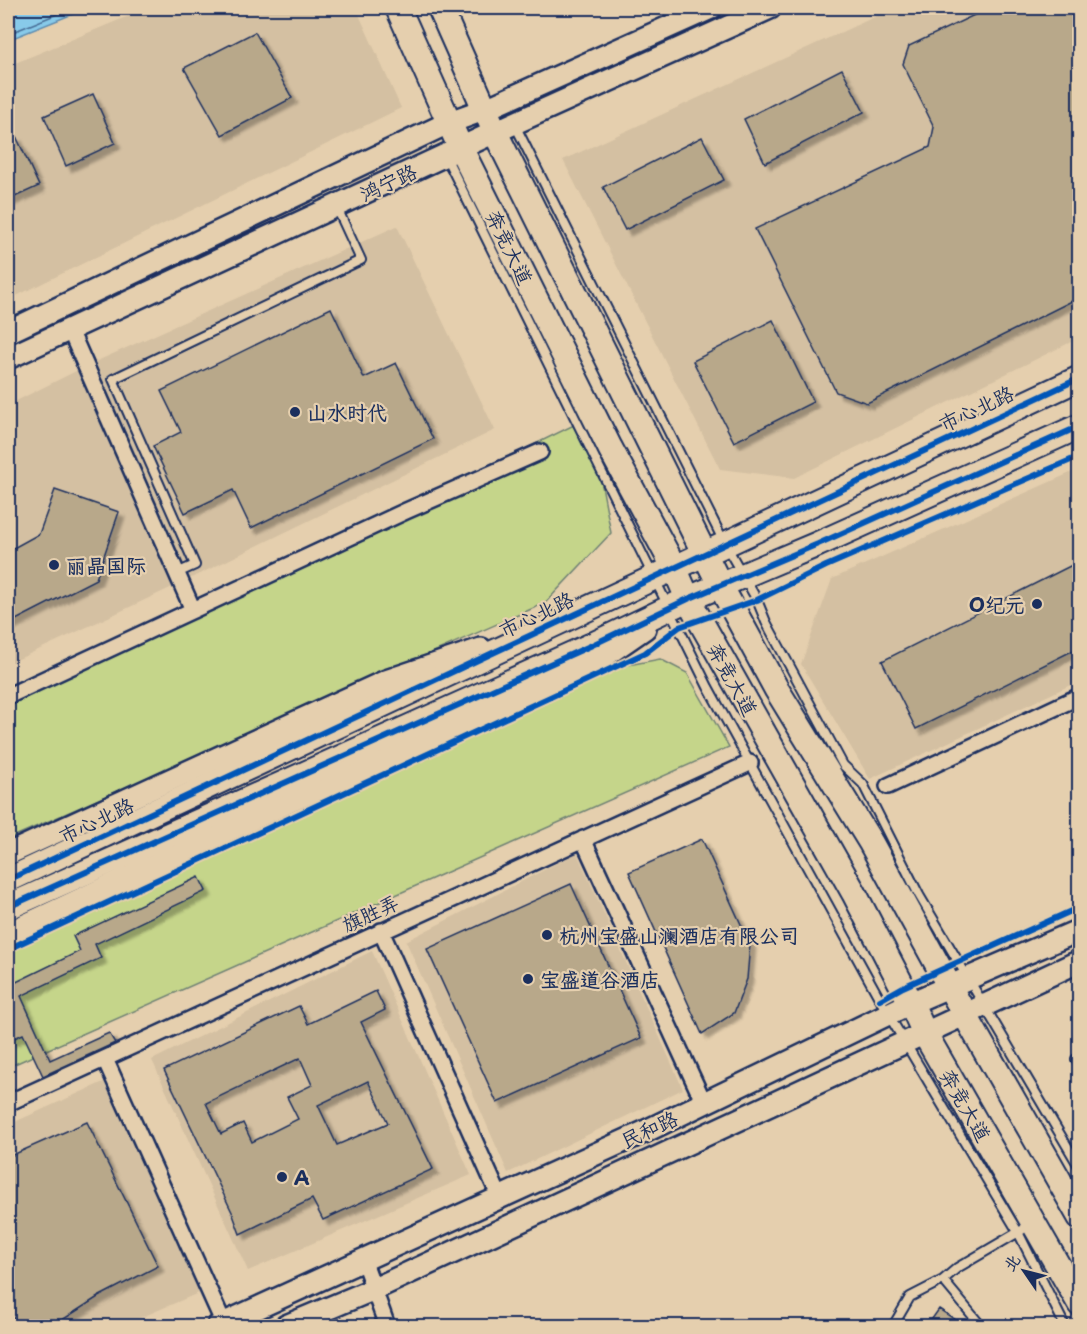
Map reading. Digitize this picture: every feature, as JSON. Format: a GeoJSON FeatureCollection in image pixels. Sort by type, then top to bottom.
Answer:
{"type":"FeatureCollection","features":[{"type":"Feature","properties":{"kind":"main road","name":"奔竞大道"},"geometry":{"type":"LineString","coordinates":[[398,8],[450,122],[453,152],[610,448],[664,572],[676,606],[854,893],[911,1003],[916,1039],[1026,1228],[1080,1304]]}},
{"type":"Feature","properties":{"kind":"main road","name":"奔竞大道"},"geometry":{"type":"LineString","coordinates":[[440,8],[486,109],[505,127],[714,548],[720,585],[777,690],[975,1010],[1080,1217]]}},
{"type":"Feature","properties":{"kind":"main road","name":"鸿宁路"},"geometry":{"type":"LineString","coordinates":[[8,332],[450,122],[486,109],[711,8]]}},
{"type":"Feature","properties":{"kind":"main road","name":"鸿宁路"},"geometry":{"type":"LineString","coordinates":[[8,358],[505,127],[770,8]]}},
{"type":"Feature","properties":{"kind":"main road","name":"市心北路"},"geometry":{"type":"LineString","coordinates":[[8,880],[1080,378]]}},
{"type":"Feature","properties":{"kind":"main road"},"geometry":{"type":"LineString","coordinates":[[8,907],[590,646],[720,585],[818,544],[1080,426]]}},
{"type":"Feature","properties":{"kind":"main road"},"geometry":{"type":"LineString","coordinates":[[8,933],[600,659],[676,606]]}},
{"type":"Feature","properties":{"kind":"main road"},"geometry":{"type":"LineString","coordinates":[[8,854],[386,681],[553,624]]}},
{"type":"Feature","properties":{"kind":"main road","name":"民和路"},"geometry":{"type":"LineString","coordinates":[[221,1325],[704,1103],[911,1003],[1080,930]]}},
{"type":"Feature","properties":{"kind":"main road","name":"民和路"},"geometry":{"type":"LineString","coordinates":[[286,1326],[372,1290],[1080,961]]}},
{"type":"Feature","properties":{"kind":"street"},"geometry":{"type":"LineString","coordinates":[[70,330],[193,610]]}},
{"type":"Feature","properties":{"kind":"street"},"geometry":{"type":"LineString","coordinates":[[8,696],[406,511],[540,452]]}},
{"type":"Feature","properties":{"kind":"street"},"geometry":{"type":"LineString","coordinates":[[888,786],[1080,696]]}},
{"type":"Feature","properties":{"kind":"street","name":"旗胜弄"},"geometry":{"type":"LineString","coordinates":[[8,1103],[750,763]]}},
{"type":"Feature","properties":{"kind":"street"},"geometry":{"type":"LineString","coordinates":[[583,839],[704,1103]]}},
{"type":"Feature","properties":{"kind":"street"},"geometry":{"type":"LineString","coordinates":[[381,931],[500,1198]]}},
{"type":"Feature","properties":{"kind":"street"},"geometry":{"type":"LineString","coordinates":[[105,1059],[221,1325]]}},
{"type":"Feature","properties":{"kind":"street"},"geometry":{"type":"LineString","coordinates":[[363,1259],[372,1290],[387,1326]]}},
{"type":"Feature","properties":{"kind":"lane"},"geometry":{"type":"LineString","coordinates":[[177,573],[195,565],[113,379],[361,260],[336,207]]}},
{"type":"Feature","properties":{"kind":"lane"},"geometry":{"type":"LineString","coordinates":[[714,548],[743,576],[843,765],[863,784],[919,895],[958,982]]}},
{"type":"Feature","properties":{"kind":"lane"},"geometry":{"type":"LineString","coordinates":[[676,606],[708,687],[888,1014],[916,1039]]}},
{"type":"Feature","properties":{"kind":"lane"},"geometry":{"type":"LineString","coordinates":[[407,728],[474,719]]}},
{"type":"Feature","properties":{"kind":"lane"},"geometry":{"type":"LineString","coordinates":[[975,1010],[1080,1168]]}},
{"type":"Feature","properties":{"kind":"lane"},"geometry":{"type":"LineString","coordinates":[[893,1326],[910,1297],[943,1280],[957,1268],[1026,1228],[1065,1326]]}},
{"type":"Feature","properties":{"kind":"lane"},"geometry":{"type":"LineString","coordinates":[[943,1280],[978,1322],[978,1326]]}},
{"type":"Feature","properties":{"kind":"shaded area"},"geometry":{"type":"Polygon","coordinates":[[[148,8],[356,8],[401,108],[8,300],[8,66],[148,8]]]}},
{"type":"Feature","properties":{"kind":"shaded area"},"geometry":{"type":"Polygon","coordinates":[[[894,8],[1079,8],[1079,338],[794,478],[720,469],[563,160],[894,8]]]}},
{"type":"Feature","properties":{"kind":"shaded area"},"geometry":{"type":"Polygon","coordinates":[[[397,226],[495,430],[181,583],[8,664],[8,405],[86,366],[397,226]]]}},
{"type":"Feature","properties":{"kind":"shaded area"},"geometry":{"type":"Polygon","coordinates":[[[1079,469],[1079,681],[870,779],[801,664],[832,579],[1079,469]]]}},
{"type":"Feature","properties":{"kind":"shaded area"},"geometry":{"type":"Polygon","coordinates":[[[577,853],[683,1089],[508,1173],[406,941],[577,853]]]}},
{"type":"Feature","properties":{"kind":"shaded area"},"geometry":{"type":"Polygon","coordinates":[[[372,951],[471,1175],[248,1271],[152,1060],[372,951]]]}},
{"type":"Feature","properties":{"kind":"shaded area"},"geometry":{"type":"Polygon","coordinates":[[[119,1075],[215,1286],[121,1326],[8,1326],[8,1125],[119,1075]]]}},
{"type":"Feature","properties":{"kind":"green space"},"geometry":{"type":"Polygon","coordinates":[[[578,423],[596,454],[611,533],[545,603],[8,839],[8,703],[578,423]]]}},
{"type":"Feature","properties":{"kind":"green space"},"geometry":{"type":"Polygon","coordinates":[[[660,659],[687,673],[729,747],[8,1067],[8,949],[597,671],[660,659]]]}},
{"type":"Feature","properties":{"kind":"water"},"geometry":{"type":"Polygon","coordinates":[[[8,8],[88,8],[8,40],[8,8]]]}},
{"type":"Feature","properties":{"kind":"building"},"geometry":{"type":"Polygon","coordinates":[[[989,8],[1080,8],[1080,297],[867,403],[836,392],[755,229],[930,147],[934,127],[903,64],[909,46],[989,8]]]}},
{"type":"Feature","properties":{"kind":"building"},"geometry":{"type":"Polygon","coordinates":[[[255,32],[292,98],[222,135],[184,68],[255,32]]]}},
{"type":"Feature","properties":{"kind":"building"},"geometry":{"type":"Polygon","coordinates":[[[842,69],[864,112],[765,163],[744,119],[842,69]]]}},
{"type":"Feature","properties":{"kind":"building"},"geometry":{"type":"Polygon","coordinates":[[[93,94],[115,143],[66,166],[44,116],[93,94]]]}},
{"type":"Feature","properties":{"kind":"building"},"geometry":{"type":"Polygon","coordinates":[[[16,136],[39,186],[8,200],[8,140],[16,136]]]}},
{"type":"Feature","properties":{"kind":"building"},"geometry":{"type":"Polygon","coordinates":[[[702,137],[724,180],[625,230],[603,187],[702,137]]]}},
{"type":"Feature","properties":{"kind":"building","name":"山水时代"},"geometry":{"type":"Polygon","coordinates":[[[331,308],[364,378],[396,363],[433,439],[251,528],[233,490],[185,513],[153,446],[181,432],[161,391],[331,308]]]}},
{"type":"Feature","properties":{"kind":"building"},"geometry":{"type":"Polygon","coordinates":[[[773,320],[813,402],[734,442],[693,361],[773,320]]]}},
{"type":"Feature","properties":{"kind":"building","name":"丽晶国际"},"geometry":{"type":"Polygon","coordinates":[[[55,490],[119,512],[96,579],[8,624],[8,551],[39,534],[55,490]]]}},
{"type":"Feature","properties":{"kind":"building","name":"O纪元"},"geometry":{"type":"Polygon","coordinates":[[[1080,561],[1080,647],[916,729],[882,661],[1080,561]]]}},
{"type":"Feature","properties":{"kind":"building"},"geometry":{"type":"Polygon","coordinates":[[[702,839],[750,944],[747,979],[734,1013],[702,1034],[629,872],[702,839]]]}},
{"type":"Feature","properties":{"kind":"building"},"geometry":{"type":"Polygon","coordinates":[[[199,877],[206,891],[95,944],[101,958],[21,996],[50,1060],[109,1033],[115,1043],[43,1076],[23,1034],[8,1041],[8,986],[80,951],[73,936],[199,877]]]}},
{"type":"Feature","properties":{"kind":"building","name":"宝盛道谷酒店"},"geometry":{"type":"Polygon","coordinates":[[[571,884],[641,1038],[497,1103],[427,949],[571,884]]]}},
{"type":"Feature","properties":{"kind":"building"},"geometry":{"type":"Polygon","coordinates":[[[376,991],[385,1010],[361,1022],[433,1169],[323,1220],[312,1199],[240,1234],[232,1212],[164,1070],[299,1006],[308,1024],[376,991]],[[300,1058],[206,1103],[221,1134],[243,1123],[252,1142],[298,1119],[287,1097],[312,1085],[300,1058]],[[368,1081],[318,1105],[337,1145],[388,1123],[368,1081]]]}},
{"type":"Feature","properties":{"kind":"building"},"geometry":{"type":"Polygon","coordinates":[[[87,1122],[158,1266],[98,1297],[53,1326],[17,1326],[11,1313],[8,1315],[8,1157],[87,1122]]]}},
{"type":"Feature","properties":{"kind":"building"},"geometry":{"type":"Polygon","coordinates":[[[939,1309],[965,1326],[927,1326],[939,1309]]]}},
{"type":"Feature","properties":{"kind":"cycle path"},"geometry":{"type":"LineString","coordinates":[[8,880],[1080,378]]}},
{"type":"Feature","properties":{"kind":"cycle path"},"geometry":{"type":"LineString","coordinates":[[8,907],[590,646],[688,599],[818,544],[1080,426]]}},
{"type":"Feature","properties":{"kind":"cycle path"},"geometry":{"type":"LineString","coordinates":[[8,949],[645,653],[679,627],[757,600],[826,566],[1080,456]]}},
{"type":"Feature","properties":{"kind":"cycle path"},"geometry":{"type":"LineString","coordinates":[[880,1000],[903,987],[1080,907]]}},
{"type":"Feature","properties":{"kind":"place","name":"山水时代"},"geometry":{"type":"Point","coordinates":[295,412]}},
{"type":"Feature","properties":{"kind":"place","name":"丽晶国际"},"geometry":{"type":"Point","coordinates":[54,565]}},
{"type":"Feature","properties":{"kind":"place","name":"O纪元"},"geometry":{"type":"Point","coordinates":[1037,604]}},
{"type":"Feature","properties":{"kind":"place","name":"杭州宝盛山澜酒店有限公司"},"geometry":{"type":"Point","coordinates":[547,935]}},
{"type":"Feature","properties":{"kind":"place","name":"宝盛道谷酒店"},"geometry":{"type":"Point","coordinates":[528,979]}},
{"type":"Feature","properties":{"kind":"place","name":"A"},"geometry":{"type":"Point","coordinates":[282,1177]}}]}
